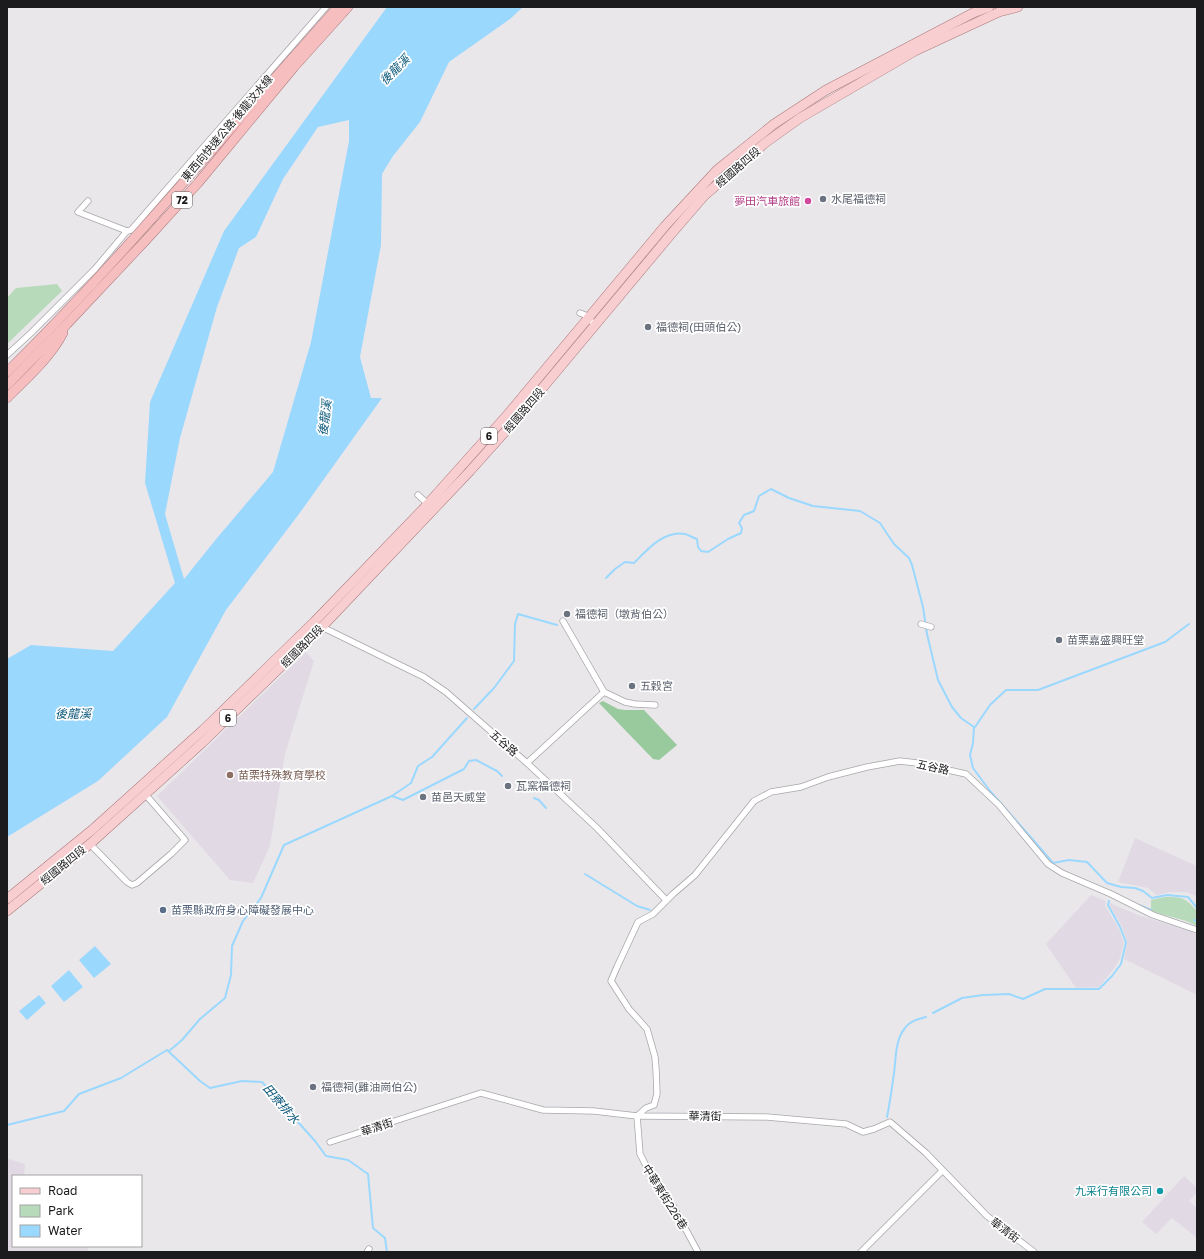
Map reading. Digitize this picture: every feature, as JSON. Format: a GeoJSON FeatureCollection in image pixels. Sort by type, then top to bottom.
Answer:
{"type":"FeatureCollection","features":[{"type":"Feature","properties":{"kind":"highway","name":"東西向快速公路 後龍汶水線"},"geometry":{"type":"LineString","coordinates":[[7,372],[48,332],[139,234],[338,7]]}},
{"type":"Feature","properties":{"kind":"highway","name":"東西向快速公路 後龍汶水線"},"geometry":{"type":"LineString","coordinates":[[7,385],[67,324],[198,183],[294,67],[348,7]]}},
{"type":"Feature","properties":{"kind":"highway"},"geometry":{"type":"LineString","coordinates":[[7,398],[58,344],[67,324]]}},
{"type":"Feature","properties":{"kind":"highway"},"geometry":{"type":"LineString","coordinates":[[7,364],[30,342],[48,332]]}},
{"type":"Feature","properties":{"kind":"main road","name":"經國路四段"},"geometry":{"type":"LineString","coordinates":[[431,507],[508,414],[584,316],[717,170],[769,129],[826,90],[973,13],[990,7]]}},
{"type":"Feature","properties":{"kind":"main road","name":"經國路四段"},"geometry":{"type":"LineString","coordinates":[[7,899],[87,840],[145,794],[209,737],[431,507],[470,471],[520,415],[704,196],[765,143],[800,118],[915,51],[999,12],[1018,7]]}},
{"type":"Feature","properties":{"kind":"main road","name":"經國路四段"},"geometry":{"type":"LineString","coordinates":[[7,911],[87,840],[318,624]]}},
{"type":"Feature","properties":{"kind":"street"},"geometry":{"type":"LineString","coordinates":[[7,355],[31,333],[95,268],[127,231],[131,230],[326,7]]}},
{"type":"Feature","properties":{"kind":"street"},"geometry":{"type":"LineString","coordinates":[[88,201],[78,212],[127,231]]}},
{"type":"Feature","properties":{"kind":"street"},"geometry":{"type":"LineString","coordinates":[[584,316],[595,325]]}},
{"type":"Feature","properties":{"kind":"street"},"geometry":{"type":"LineString","coordinates":[[418,495],[431,507]]}},
{"type":"Feature","properties":{"kind":"street"},"geometry":{"type":"LineString","coordinates":[[563,621],[604,692],[625,702],[655,705]]}},
{"type":"Feature","properties":{"kind":"street","name":"五谷路"},"geometry":{"type":"LineString","coordinates":[[318,624],[430,681],[446,692],[598,828],[666,900]]}},
{"type":"Feature","properties":{"kind":"street"},"geometry":{"type":"LineString","coordinates":[[921,624],[931,627]]}},
{"type":"Feature","properties":{"kind":"street"},"geometry":{"type":"LineString","coordinates":[[527,763],[604,692]]}},
{"type":"Feature","properties":{"kind":"street","name":"五谷路"},"geometry":{"type":"LineString","coordinates":[[637,1116],[646,1108],[654,1105],[657,1094],[655,1057],[647,1029],[629,1009],[611,981],[638,922],[653,914],[695,874],[754,801],[771,792],[801,787],[828,777],[867,767],[900,761],[917,763],[966,774],[999,805],[1048,864],[1062,873],[1111,894],[1153,915],[1197,930]]}},
{"type":"Feature","properties":{"kind":"street"},"geometry":{"type":"LineString","coordinates":[[87,840],[127,882],[132,886],[137,883],[185,840],[145,794]]}},
{"type":"Feature","properties":{"kind":"street","name":"華清街"},"geometry":{"type":"LineString","coordinates":[[330,1142],[480,1093],[543,1110],[594,1111],[637,1116],[767,1117],[846,1124],[863,1132],[890,1122],[914,1142],[987,1216],[1034,1252]]}},
{"type":"Feature","properties":{"kind":"street","name":"中華東街226巷"},"geometry":{"type":"LineString","coordinates":[[637,1116],[640,1154],[654,1181],[673,1206],[698,1252]]}},
{"type":"Feature","properties":{"kind":"street"},"geometry":{"type":"LineString","coordinates":[[861,1252],[942,1171]]}},
{"type":"Feature","properties":{"kind":"shaded area","name":"苗栗特殊教育學校"},"geometry":{"type":"Polygon","coordinates":[[[306,652],[314,661],[285,754],[270,846],[253,883],[230,880],[157,796],[306,652]]]}},
{"type":"Feature","properties":{"kind":"shaded area"},"geometry":{"type":"Polygon","coordinates":[[[1135,838],[1197,866],[1197,898],[1186,892],[1170,892],[1157,895],[1148,888],[1118,882],[1135,838]]]}},
{"type":"Feature","properties":{"kind":"shaded area"},"geometry":{"type":"Polygon","coordinates":[[[1091,895],[1106,901],[1105,906],[1119,929],[1124,942],[1120,958],[1116,966],[1099,987],[1076,988],[1046,944],[1091,895]]]}},
{"type":"Feature","properties":{"kind":"shaded area"},"geometry":{"type":"Polygon","coordinates":[[[1110,903],[1138,915],[1190,931],[1197,935],[1197,995],[1124,959],[1127,941],[1122,927],[1110,906],[1110,903]]]}},
{"type":"Feature","properties":{"kind":"shaded area"},"geometry":{"type":"Polygon","coordinates":[[[9,1159],[25,1164],[24,1175],[12,1175],[12,1247],[89,1247],[87,1252],[7,1252],[7,1160],[9,1159]]]}},
{"type":"Feature","properties":{"kind":"shaded area"},"geometry":{"type":"Polygon","coordinates":[[[1184,1176],[1197,1188],[1197,1192],[1189,1201],[1197,1208],[1197,1238],[1172,1218],[1156,1234],[1142,1222],[1184,1176]]]}},
{"type":"Feature","properties":{"kind":"green space"},"geometry":{"type":"Polygon","coordinates":[[[57,284],[62,291],[7,344],[7,298],[16,288],[57,284]]]}},
{"type":"Feature","properties":{"kind":"green space"},"geometry":{"type":"Polygon","coordinates":[[[603,701],[618,709],[644,710],[677,745],[659,760],[653,759],[599,703],[603,701]]]}},
{"type":"Feature","properties":{"kind":"green space"},"geometry":{"type":"Polygon","coordinates":[[[1165,897],[1176,897],[1184,899],[1190,903],[1197,911],[1197,926],[1186,921],[1151,911],[1151,900],[1165,897]]]}},
{"type":"Feature","properties":{"kind":"water","name":"後龍溪"},"geometry":{"type":"Polygon","coordinates":[[[387,7],[523,7],[510,19],[449,62],[420,122],[393,156],[382,174],[381,245],[360,357],[371,398],[382,398],[299,514],[226,610],[167,717],[98,781],[7,837],[7,659],[31,645],[113,651],[175,583],[145,483],[150,402],[224,231],[387,7]],[[349,120],[318,127],[283,179],[256,237],[239,248],[217,307],[180,438],[165,514],[184,579],[273,472],[311,342],[349,141],[349,120]]]}},
{"type":"Feature","properties":{"kind":"water"},"geometry":{"type":"Polygon","coordinates":[[[95,946],[111,964],[94,978],[79,960],[95,946]]]}},
{"type":"Feature","properties":{"kind":"water"},"geometry":{"type":"Polygon","coordinates":[[[69,970],[83,987],[64,1002],[51,986],[69,970]]]}},
{"type":"Feature","properties":{"kind":"water"},"geometry":{"type":"Polygon","coordinates":[[[39,995],[46,1003],[27,1020],[19,1011],[39,995]]]}},
{"type":"Feature","properties":{"kind":"waterway"},"geometry":{"type":"LineString","coordinates":[[606,578],[625,562],[634,563],[656,542],[670,535],[685,534],[697,539],[698,547],[701,551],[708,552],[728,539],[741,533],[742,528],[739,523],[744,515],[754,511],[759,496],[771,489],[789,498],[813,506],[860,511],[880,523],[894,544],[909,558],[923,607],[927,634],[938,680],[952,707],[961,718],[974,727],[973,743],[970,755],[973,768],[990,791],[1053,863],[1069,860],[1087,862],[1107,883],[1121,887],[1135,888],[1143,891],[1152,898],[1167,895],[1188,897],[1197,908]]}},
{"type":"Feature","properties":{"kind":"waterway"},"geometry":{"type":"LineString","coordinates":[[474,709],[494,688],[514,661],[515,624],[518,614],[557,625]]}},
{"type":"Feature","properties":{"kind":"waterway"},"geometry":{"type":"LineString","coordinates":[[975,727],[990,705],[1006,690],[1038,690],[1165,642],[1189,624]]}},
{"type":"Feature","properties":{"kind":"waterway"},"geometry":{"type":"LineString","coordinates":[[169,1051],[182,1040],[200,1019],[225,998],[231,975],[232,946],[243,921],[261,898],[284,845],[392,796],[411,783],[418,766],[432,757],[467,718]]}},
{"type":"Feature","properties":{"kind":"waterway"},"geometry":{"type":"LineString","coordinates":[[392,796],[403,800],[464,769],[469,761],[476,760],[497,771],[502,776]]}},
{"type":"Feature","properties":{"kind":"waterway"},"geometry":{"type":"LineString","coordinates":[[534,798],[539,800],[546,808]]}},
{"type":"Feature","properties":{"kind":"waterway"},"geometry":{"type":"LineString","coordinates":[[585,874],[637,906],[650,910]]}},
{"type":"Feature","properties":{"kind":"waterway"},"geometry":{"type":"LineString","coordinates":[[933,1013],[962,998],[983,995],[1009,994],[1023,999],[1045,989],[1099,989],[1121,964],[1126,942],[1108,905],[1109,901]]}},
{"type":"Feature","properties":{"kind":"waterway"},"geometry":{"type":"LineString","coordinates":[[1139,905],[1151,910]]}},
{"type":"Feature","properties":{"kind":"waterway"},"geometry":{"type":"LineString","coordinates":[[887,1117],[899,1038],[909,1024],[926,1017]]}},
{"type":"Feature","properties":{"kind":"waterway","name":"田寮排水"},"geometry":{"type":"LineString","coordinates":[[7,1125],[64,1111],[79,1094],[121,1078],[167,1050],[200,1081],[210,1088],[242,1081],[262,1082],[315,1141],[326,1156],[348,1160],[368,1174],[373,1228],[385,1238],[387,1252]]}},
{"type":"Feature","properties":{"kind":"place","name":"水尾福德祠"},"geometry":{"type":"Point","coordinates":[823,199]}},
{"type":"Feature","properties":{"kind":"place","name":"夢田汽車旅館"},"geometry":{"type":"Point","coordinates":[808,201]}},
{"type":"Feature","properties":{"kind":"place","name":"福德祠(田頭伯公)"},"geometry":{"type":"Point","coordinates":[648,327]}},
{"type":"Feature","properties":{"kind":"place","name":"福德祠（墩背伯公）"},"geometry":{"type":"Point","coordinates":[567,614]}},
{"type":"Feature","properties":{"kind":"place","name":"苗栗嘉盛興旺堂"},"geometry":{"type":"Point","coordinates":[1059,640]}},
{"type":"Feature","properties":{"kind":"place","name":"五穀宮"},"geometry":{"type":"Point","coordinates":[632,686]}},
{"type":"Feature","properties":{"kind":"place","name":"苗栗特殊教育學校"},"geometry":{"type":"Point","coordinates":[230,775]}},
{"type":"Feature","properties":{"kind":"place","name":"瓦窯福德祠"},"geometry":{"type":"Point","coordinates":[508,786]}},
{"type":"Feature","properties":{"kind":"place","name":"苗邑天威堂"},"geometry":{"type":"Point","coordinates":[423,797]}},
{"type":"Feature","properties":{"kind":"place","name":"苗栗縣政府身心障礙發展中心"},"geometry":{"type":"Point","coordinates":[163,910]}},
{"type":"Feature","properties":{"kind":"place","name":"福德祠(雞油崗伯公)"},"geometry":{"type":"Point","coordinates":[313,1087]}},
{"type":"Feature","properties":{"kind":"place","name":"九采行有限公司"},"geometry":{"type":"Point","coordinates":[1160,1191]}}]}
